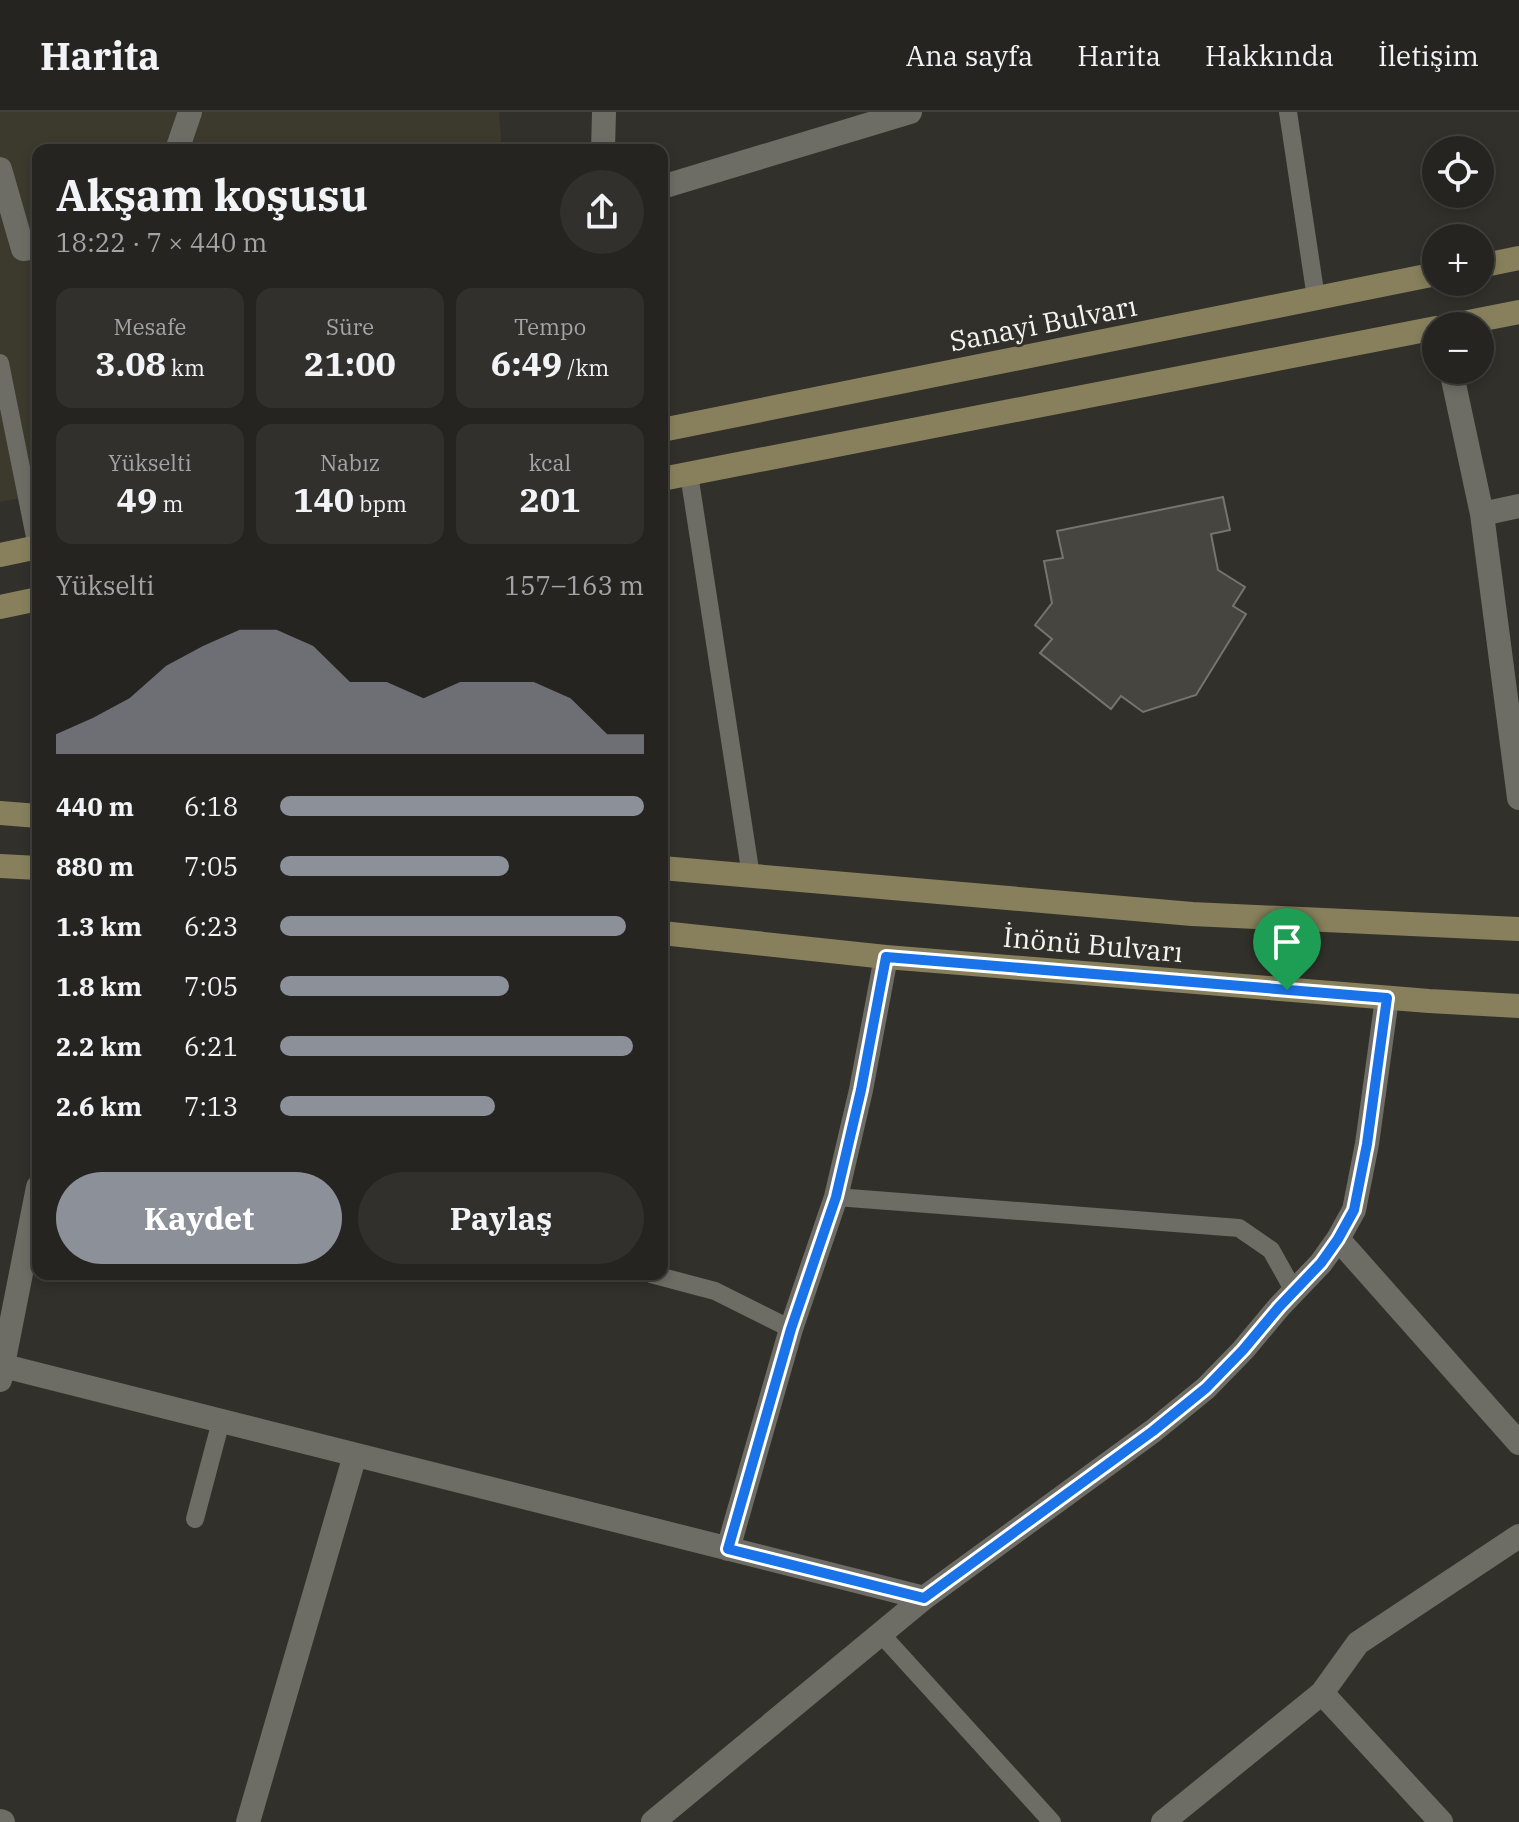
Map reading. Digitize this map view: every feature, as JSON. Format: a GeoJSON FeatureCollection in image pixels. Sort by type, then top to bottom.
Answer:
{"type":"FeatureCollection","features":[{"type":"Feature","properties":{"kind":"street"},"geometry":{"type":"LineString","coordinates":[[179,144],[190,112]]}},
{"type":"Feature","properties":{"kind":"street"},"geometry":{"type":"LineString","coordinates":[[603,144],[604,112]]}},
{"type":"Feature","properties":{"kind":"street"},"geometry":{"type":"LineString","coordinates":[[668,185],[910,112]]}},
{"type":"Feature","properties":{"kind":"street"},"geometry":{"type":"LineString","coordinates":[[0,172],[23,249],[32,248]]}},
{"type":"Feature","properties":{"kind":"street"},"geometry":{"type":"LineString","coordinates":[[1494,263],[1519,258]]}},
{"type":"Feature","properties":{"kind":"street","name":"Sanayi Bulvarı"},"geometry":{"type":"LineString","coordinates":[[668,429],[1422,277]]}},
{"type":"Feature","properties":{"kind":"street"},"geometry":{"type":"LineString","coordinates":[[1494,317],[1519,312]]}},
{"type":"Feature","properties":{"kind":"street"},"geometry":{"type":"LineString","coordinates":[[668,478],[1422,331]]}},
{"type":"Feature","properties":{"kind":"street"},"geometry":{"type":"LineString","coordinates":[[1454,384],[1482,514],[1519,798]]}},
{"type":"Feature","properties":{"kind":"street"},"geometry":{"type":"LineString","coordinates":[[1482,514],[1519,506]]}},
{"type":"Feature","properties":{"kind":"street"},"geometry":{"type":"LineString","coordinates":[[0,555],[32,548]]}},
{"type":"Feature","properties":{"kind":"street"},"geometry":{"type":"LineString","coordinates":[[0,607],[32,600]]}},
{"type":"Feature","properties":{"kind":"street"},"geometry":{"type":"LineString","coordinates":[[0,813],[32,816]]}},
{"type":"Feature","properties":{"kind":"street"},"geometry":{"type":"LineString","coordinates":[[0,866],[32,868]]}},
{"type":"Feature","properties":{"kind":"street","name":"İnönü Bulvarı"},"geometry":{"type":"LineString","coordinates":[[668,869],[1192,914],[1519,929]]}},
{"type":"Feature","properties":{"kind":"street","name":"İnönü Bulvarı"},"geometry":{"type":"LineString","coordinates":[[668,934],[886,957],[1519,1006]]}},
{"type":"Feature","properties":{"kind":"street"},"geometry":{"type":"LineString","coordinates":[[728,1549],[791,1329],[836,1197],[861,1090],[886,957]]}},
{"type":"Feature","properties":{"kind":"street"},"geometry":{"type":"LineString","coordinates":[[653,1822],[924,1598],[1153,1431],[1206,1388],[1321,1263],[1354,1210],[1365,1157],[1387,998]]}},
{"type":"Feature","properties":{"kind":"street"},"geometry":{"type":"LineString","coordinates":[[32,1217],[1,1371],[221,1421],[924,1598]]}},
{"type":"Feature","properties":{"kind":"street"},"geometry":{"type":"LineString","coordinates":[[1338,1239],[1519,1443]]}},
{"type":"Feature","properties":{"kind":"street"},"geometry":{"type":"LineString","coordinates":[[248,1822],[355,1455]]}},
{"type":"Feature","properties":{"kind":"street"},"geometry":{"type":"LineString","coordinates":[[1163,1822],[1322,1693],[1358,1643],[1519,1536]]}},
{"type":"Feature","properties":{"kind":"street"},"geometry":{"type":"LineString","coordinates":[[1322,1693],[1441,1822]]}},
{"type":"Feature","properties":{"kind":"lane"},"geometry":{"type":"LineString","coordinates":[[1288,112],[1316,298]]}},
{"type":"Feature","properties":{"kind":"lane"},"geometry":{"type":"LineString","coordinates":[[0,363],[5,412],[32,522]]}},
{"type":"Feature","properties":{"kind":"lane"},"geometry":{"type":"LineString","coordinates":[[689,474],[751,876]]}},
{"type":"Feature","properties":{"kind":"lane"},"geometry":{"type":"LineString","coordinates":[[836,1197],[1239,1228],[1271,1250],[1294,1291]]}},
{"type":"Feature","properties":{"kind":"lane"},"geometry":{"type":"LineString","coordinates":[[668,1279],[715,1291],[791,1329]]}},
{"type":"Feature","properties":{"kind":"lane"},"geometry":{"type":"LineString","coordinates":[[195,1519],[221,1421]]}},
{"type":"Feature","properties":{"kind":"lane"},"geometry":{"type":"LineString","coordinates":[[881,1634],[1052,1822]]}},
{"type":"Feature","properties":{"kind":"shaded area"},"geometry":{"type":"Polygon","coordinates":[[[0,112],[499,112],[502,144],[32,144],[32,496],[0,502],[0,112]]]}},
{"type":"Feature","properties":{"kind":"building"},"geometry":{"type":"Polygon","coordinates":[[[1223,497],[1230,530],[1211,534],[1218,570],[1245,587],[1233,606],[1246,614],[1196,695],[1143,712],[1121,696],[1111,709],[1040,653],[1052,639],[1035,625],[1052,603],[1044,561],[1063,558],[1057,531],[1223,497]]]}},
{"type":"Feature","properties":{"kind":"route"},"geometry":{"type":"LineString","coordinates":[[886,957],[1287,990],[1387,998],[1367,1144],[1354,1210],[1321,1263],[1206,1388],[1153,1431],[924,1598],[728,1549],[791,1329],[836,1197],[861,1090],[886,957]]}}]}
